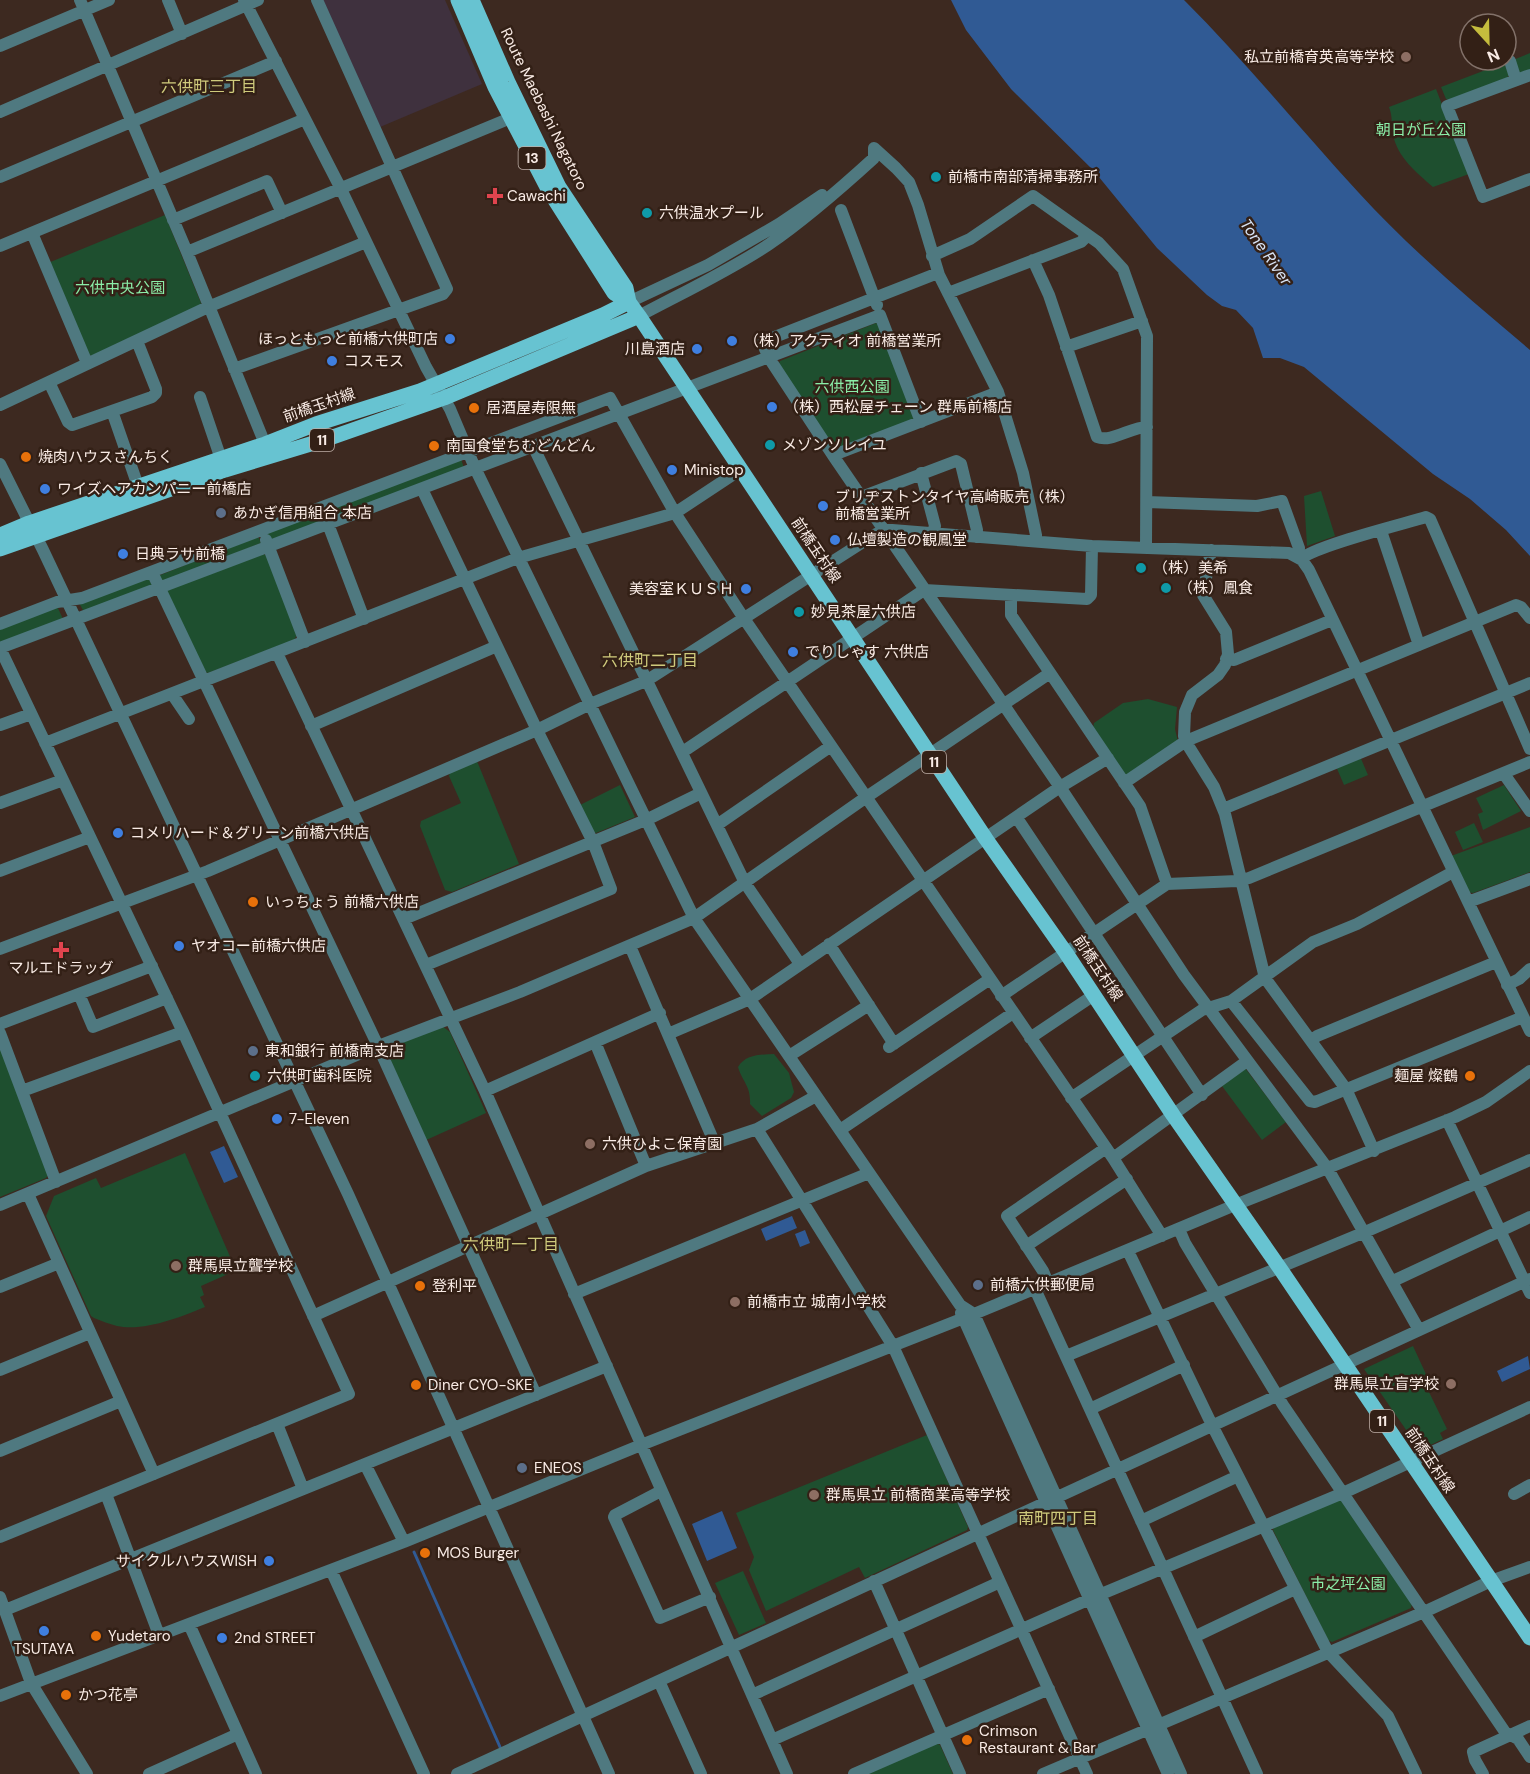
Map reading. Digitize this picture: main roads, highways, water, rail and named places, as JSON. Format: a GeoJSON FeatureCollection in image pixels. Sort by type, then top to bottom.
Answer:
{"type":"FeatureCollection","features":[{"type":"Feature","properties":{"kind":"main road","name":"Route Maebashi Nagatoro"},"geometry":{"type":"LineString","coordinates":[[458,0],[495,87],[517,116],[559,187],[626,288],[629,302]]}},
{"type":"Feature","properties":{"kind":"main road","name":"Route Maebashi Nagatoro"},"geometry":{"type":"LineString","coordinates":[[472,0],[517,116]]}},
{"type":"Feature","properties":{"kind":"main road","name":"前橋玉村線"},"geometry":{"type":"LineString","coordinates":[[0,549],[32,529],[138,486],[265,444],[316,424],[440,391],[629,302],[986,839],[1066,952],[1173,1115],[1279,1267],[1530,1638]]}},
{"type":"Feature","properties":{"kind":"main road","name":"前橋玉村線"},"geometry":{"type":"LineString","coordinates":[[0,535],[32,529],[440,391],[639,316]]}},
{"type":"Feature","properties":{"kind":"water","name":"Tone River"},"geometry":{"type":"Polygon","coordinates":[[[951,0],[1184,0],[1399,235],[1530,350],[1530,556],[1506,530],[1470,499],[1433,474],[1304,367],[1280,358],[1263,358],[1253,328],[1236,310],[1222,306],[1207,295],[1157,248],[1094,171],[1011,89],[966,30],[951,0]]]}},
{"type":"Feature","properties":{"kind":"water"},"geometry":{"type":"Polygon","coordinates":[[[224,1146],[238,1177],[224,1183],[210,1152],[224,1146]]]}},
{"type":"Feature","properties":{"kind":"water"},"geometry":{"type":"Polygon","coordinates":[[[792,1216],[797,1228],[766,1241],[761,1229],[792,1216]]]}},
{"type":"Feature","properties":{"kind":"water"},"geometry":{"type":"Polygon","coordinates":[[[805,1230],[810,1243],[800,1247],[795,1234],[805,1230]]]}},
{"type":"Feature","properties":{"kind":"water"},"geometry":{"type":"Polygon","coordinates":[[[1528,1356],[1530,1369],[1502,1382],[1497,1371],[1528,1356]]]}},
{"type":"Feature","properties":{"kind":"water"},"geometry":{"type":"Polygon","coordinates":[[[722,1511],[737,1548],[707,1561],[692,1524],[722,1511]]]}},
{"type":"Feature","properties":{"kind":"waterway"},"geometry":{"type":"LineString","coordinates":[[414,1552],[500,1747]]}},
{"type":"Feature","properties":{"kind":"place","name":"私立前橋育英高等学校"},"geometry":{"type":"Point","coordinates":[1406,57]}},
{"type":"Feature","properties":{"kind":"place","name":"前橋市南部清掃事務所"},"geometry":{"type":"Point","coordinates":[936,177]}},
{"type":"Feature","properties":{"kind":"place","name":"Cawachi"},"geometry":{"type":"Point","coordinates":[495,196]}},
{"type":"Feature","properties":{"kind":"place","name":"六供温水プール"},"geometry":{"type":"Point","coordinates":[647,213]}},
{"type":"Feature","properties":{"kind":"place","name":"ほっともっと前橋六供町店"},"geometry":{"type":"Point","coordinates":[450,339]}},
{"type":"Feature","properties":{"kind":"place","name":"（株）アクティオ 前橋営業所"},"geometry":{"type":"Point","coordinates":[732,341]}},
{"type":"Feature","properties":{"kind":"place","name":"川島酒店"},"geometry":{"type":"Point","coordinates":[697,349]}},
{"type":"Feature","properties":{"kind":"place","name":"コスモス"},"geometry":{"type":"Point","coordinates":[332,361]}},
{"type":"Feature","properties":{"kind":"place","name":"（株）西松屋チェーン 群馬前橋店"},"geometry":{"type":"Point","coordinates":[772,407]}},
{"type":"Feature","properties":{"kind":"place","name":"居酒屋寿限無"},"geometry":{"type":"Point","coordinates":[474,408]}},
{"type":"Feature","properties":{"kind":"place","name":"メゾンソレイユ"},"geometry":{"type":"Point","coordinates":[770,445]}},
{"type":"Feature","properties":{"kind":"place","name":"南国食堂ちむどんどん"},"geometry":{"type":"Point","coordinates":[434,446]}},
{"type":"Feature","properties":{"kind":"place","name":"焼肉ハウスさんちく"},"geometry":{"type":"Point","coordinates":[26,457]}},
{"type":"Feature","properties":{"kind":"place","name":"Ministop"},"geometry":{"type":"Point","coordinates":[672,470]}},
{"type":"Feature","properties":{"kind":"place","name":"ワイズヘアカンパニー前橋店"},"geometry":{"type":"Point","coordinates":[45,489]}},
{"type":"Feature","properties":{"kind":"place","name":"ブリヂストンタイヤ高崎販売（株） 前橋営業所"},"geometry":{"type":"Point","coordinates":[823,506]}},
{"type":"Feature","properties":{"kind":"place","name":"あかぎ信用組合 本店"},"geometry":{"type":"Point","coordinates":[221,513]}},
{"type":"Feature","properties":{"kind":"place","name":"仏壇製造の観鳳堂"},"geometry":{"type":"Point","coordinates":[835,540]}},
{"type":"Feature","properties":{"kind":"place","name":"日典ラサ前橋"},"geometry":{"type":"Point","coordinates":[123,554]}},
{"type":"Feature","properties":{"kind":"place","name":"（株）美希"},"geometry":{"type":"Point","coordinates":[1141,568]}},
{"type":"Feature","properties":{"kind":"place","name":"（株）鳳食"},"geometry":{"type":"Point","coordinates":[1166,588]}},
{"type":"Feature","properties":{"kind":"place","name":"美容室ＫＵＳＨ"},"geometry":{"type":"Point","coordinates":[746,589]}},
{"type":"Feature","properties":{"kind":"place","name":"妙見茶屋六供店"},"geometry":{"type":"Point","coordinates":[799,612]}},
{"type":"Feature","properties":{"kind":"place","name":"でりしゃす 六供店"},"geometry":{"type":"Point","coordinates":[793,652]}},
{"type":"Feature","properties":{"kind":"place","name":"コメリハード＆グリーン前橋六供店"},"geometry":{"type":"Point","coordinates":[118,833]}},
{"type":"Feature","properties":{"kind":"place","name":"いっちょう 前橋六供店"},"geometry":{"type":"Point","coordinates":[253,902]}},
{"type":"Feature","properties":{"kind":"place","name":"ヤオコー前橋六供店"},"geometry":{"type":"Point","coordinates":[179,946]}},
{"type":"Feature","properties":{"kind":"place","name":"マルエドラッグ"},"geometry":{"type":"Point","coordinates":[61,950]}},
{"type":"Feature","properties":{"kind":"place","name":"東和銀行 前橋南支店"},"geometry":{"type":"Point","coordinates":[253,1051]}},
{"type":"Feature","properties":{"kind":"place","name":"六供町歯科医院"},"geometry":{"type":"Point","coordinates":[255,1076]}},
{"type":"Feature","properties":{"kind":"place","name":"麺屋 燦鶴"},"geometry":{"type":"Point","coordinates":[1470,1076]}},
{"type":"Feature","properties":{"kind":"place","name":"7-Eleven"},"geometry":{"type":"Point","coordinates":[277,1119]}},
{"type":"Feature","properties":{"kind":"place","name":"六供ひよこ保育園"},"geometry":{"type":"Point","coordinates":[590,1144]}},
{"type":"Feature","properties":{"kind":"place","name":"群馬県立聾学校"},"geometry":{"type":"Point","coordinates":[176,1266]}},
{"type":"Feature","properties":{"kind":"place","name":"前橋六供郵便局"},"geometry":{"type":"Point","coordinates":[978,1285]}},
{"type":"Feature","properties":{"kind":"place","name":"登利平"},"geometry":{"type":"Point","coordinates":[420,1286]}},
{"type":"Feature","properties":{"kind":"place","name":"前橋市立 城南小学校"},"geometry":{"type":"Point","coordinates":[735,1302]}},
{"type":"Feature","properties":{"kind":"place","name":"群馬県立盲学校"},"geometry":{"type":"Point","coordinates":[1451,1384]}},
{"type":"Feature","properties":{"kind":"place","name":"Diner CYO-SKE"},"geometry":{"type":"Point","coordinates":[416,1385]}},
{"type":"Feature","properties":{"kind":"place","name":"ENEOS"},"geometry":{"type":"Point","coordinates":[522,1468]}},
{"type":"Feature","properties":{"kind":"place","name":"群馬県立 前橋商業高等学校"},"geometry":{"type":"Point","coordinates":[814,1495]}},
{"type":"Feature","properties":{"kind":"place","name":"MOS Burger"},"geometry":{"type":"Point","coordinates":[425,1553]}},
{"type":"Feature","properties":{"kind":"place","name":"サイクルハウスWISH"},"geometry":{"type":"Point","coordinates":[269,1561]}},
{"type":"Feature","properties":{"kind":"place","name":"TSUTAYA"},"geometry":{"type":"Point","coordinates":[44,1631]}},
{"type":"Feature","properties":{"kind":"place","name":"Yudetaro"},"geometry":{"type":"Point","coordinates":[96,1636]}},
{"type":"Feature","properties":{"kind":"place","name":"2nd STREET"},"geometry":{"type":"Point","coordinates":[222,1638]}},
{"type":"Feature","properties":{"kind":"place","name":"かつ花亭"},"geometry":{"type":"Point","coordinates":[66,1695]}},
{"type":"Feature","properties":{"kind":"place","name":"Crimson Restaurant & Bar"},"geometry":{"type":"Point","coordinates":[967,1740]}},
{"type":"Feature","properties":{"kind":"district","name":"六供町三丁目"},"geometry":{"type":"Point","coordinates":[209,86]}},
{"type":"Feature","properties":{"kind":"district","name":"六供町二丁目"},"geometry":{"type":"Point","coordinates":[650,660]}},
{"type":"Feature","properties":{"kind":"district","name":"六供町一丁目"},"geometry":{"type":"Point","coordinates":[511,1244]}},
{"type":"Feature","properties":{"kind":"district","name":"南町四丁目"},"geometry":{"type":"Point","coordinates":[1058,1518]}},
{"type":"Feature","properties":{"kind":"park label","name":"朝日が丘公園"},"geometry":{"type":"Point","coordinates":[1421,130]}},
{"type":"Feature","properties":{"kind":"park label","name":"六供中央公園"},"geometry":{"type":"Point","coordinates":[120,288]}},
{"type":"Feature","properties":{"kind":"park label","name":"六供西公園"},"geometry":{"type":"Point","coordinates":[852,387]}},
{"type":"Feature","properties":{"kind":"park label","name":"市之坪公園"},"geometry":{"type":"Point","coordinates":[1348,1584]}}]}
